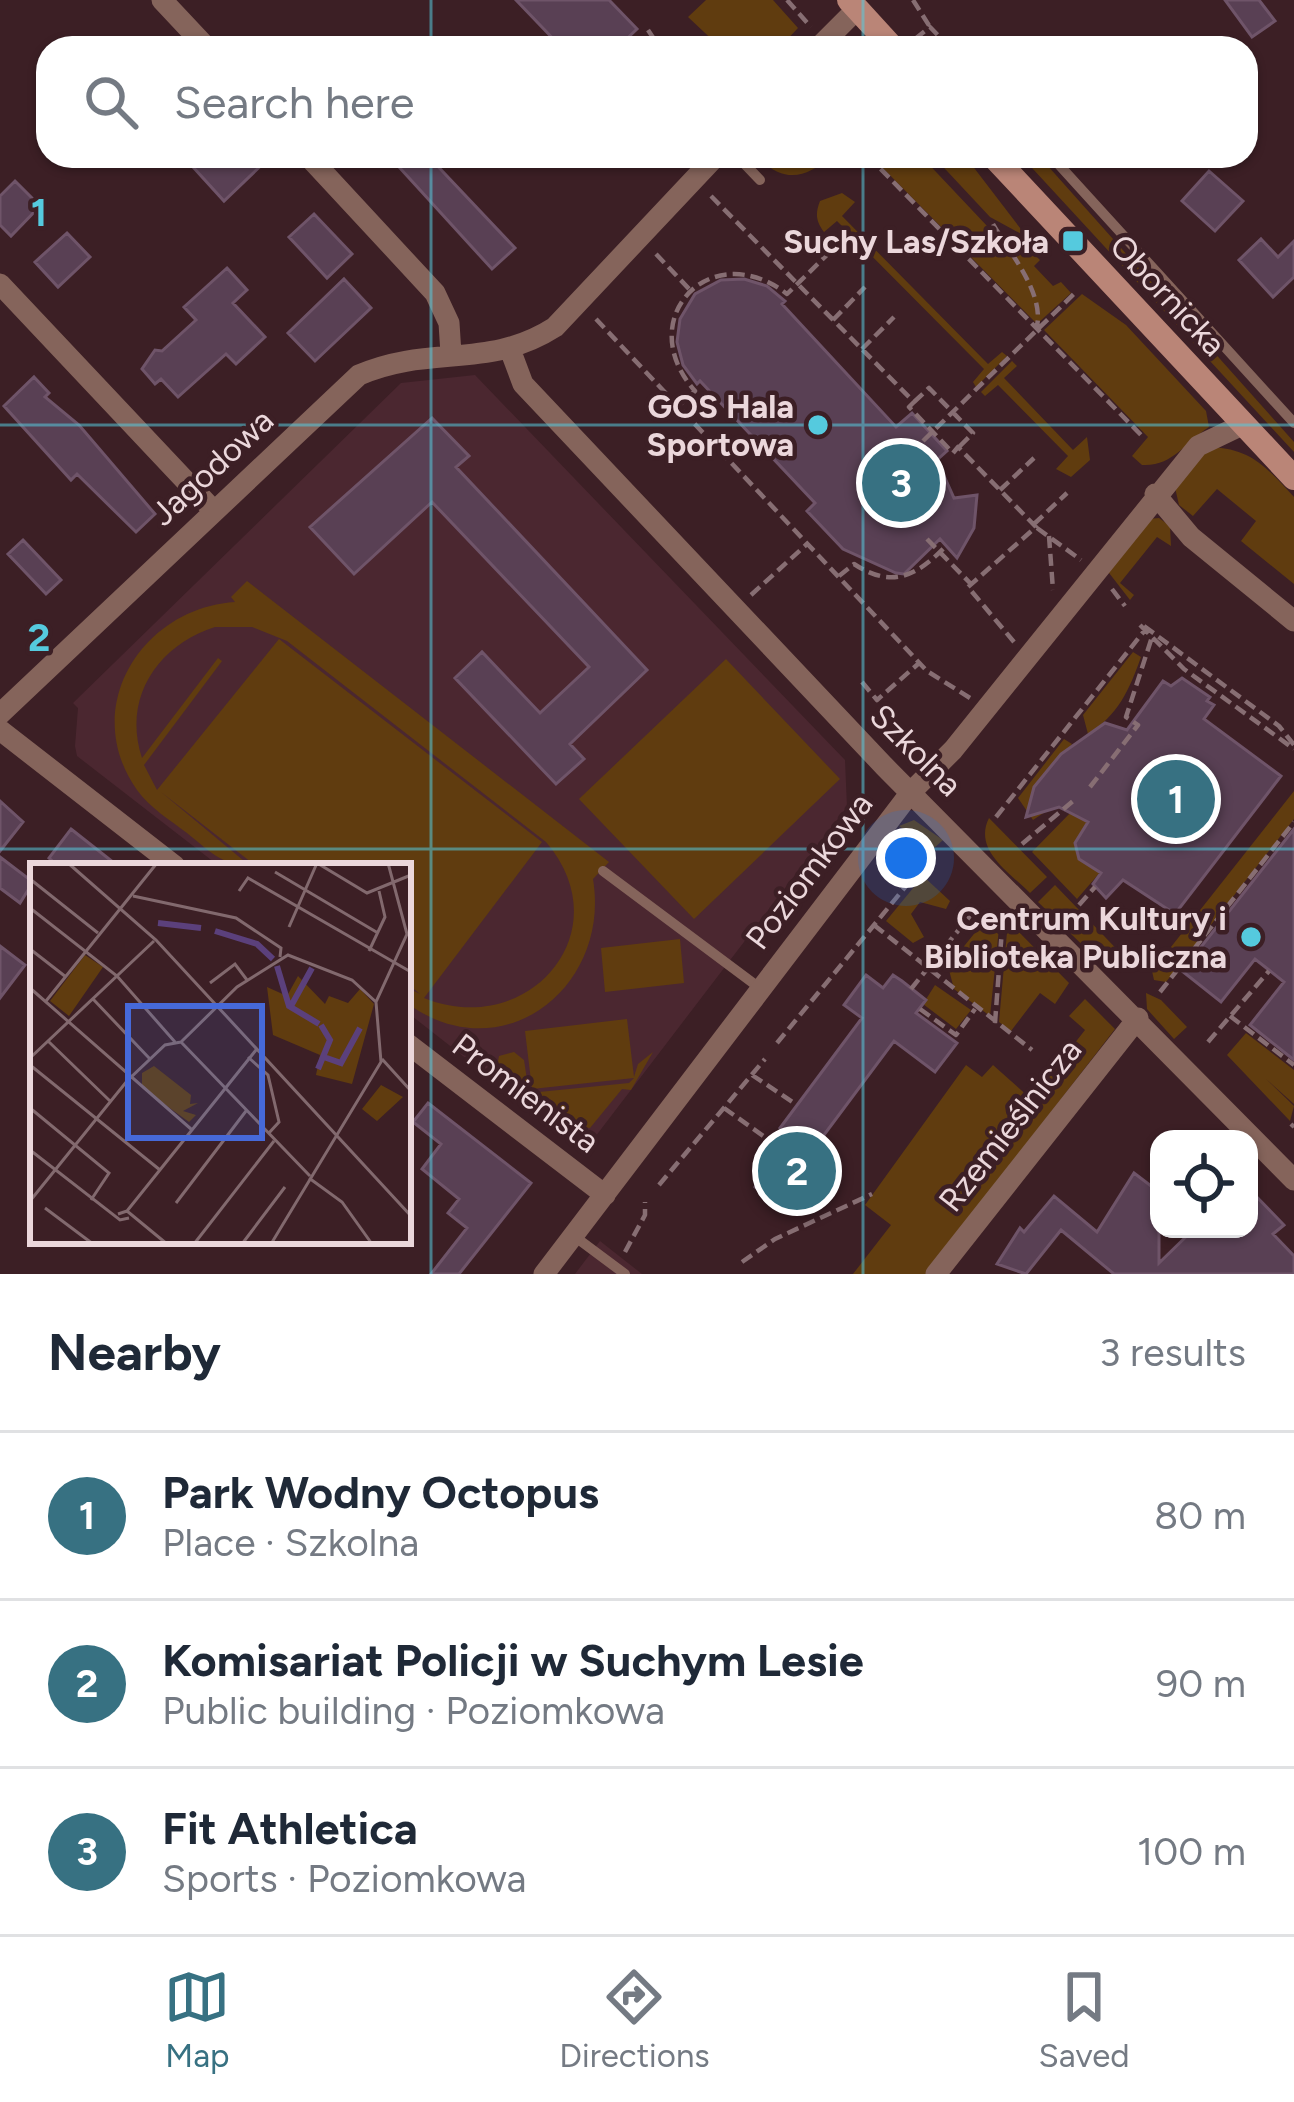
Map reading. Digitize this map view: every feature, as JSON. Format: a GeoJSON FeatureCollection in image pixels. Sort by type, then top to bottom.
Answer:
{"type":"FeatureCollection","features":[{"type":"Feature","properties":{"kind":"main road"},"geometry":{"type":"LineString","coordinates":[[857,3],[893,36]]}},
{"type":"Feature","properties":{"kind":"main road","name":"Obornicka"},"geometry":{"type":"LineString","coordinates":[[1005,168],[1294,478]]}},
{"type":"Feature","properties":{"kind":"street"},"geometry":{"type":"LineString","coordinates":[[162,0],[196,36]]}},
{"type":"Feature","properties":{"kind":"street"},"geometry":{"type":"LineString","coordinates":[[815,36],[857,3]]}},
{"type":"Feature","properties":{"kind":"street"},"geometry":{"type":"LineString","coordinates":[[319,168],[435,293],[449,323],[451,354]]}},
{"type":"Feature","properties":{"kind":"street"},"geometry":{"type":"LineString","coordinates":[[511,352],[555,328],[705,168]]}},
{"type":"Feature","properties":{"kind":"street"},"geometry":{"type":"LineString","coordinates":[[0,284],[213,510]]}},
{"type":"Feature","properties":{"kind":"street","name":"Jagodowa"},"geometry":{"type":"LineString","coordinates":[[0,714],[359,375],[403,360],[511,352]]}},
{"type":"Feature","properties":{"kind":"street","name":"Szkolna"},"geometry":{"type":"LineString","coordinates":[[511,352],[523,384],[911,792],[1294,1180]]}},
{"type":"Feature","properties":{"kind":"street","name":"Poziomkowa"},"geometry":{"type":"LineString","coordinates":[[544,1274],[911,792],[952,750],[1154,494],[1198,446],[1244,424]]}},
{"type":"Feature","properties":{"kind":"street"},"geometry":{"type":"LineString","coordinates":[[1154,494],[1191,537],[1294,621]]}},
{"type":"Feature","properties":{"kind":"street"},"geometry":{"type":"LineString","coordinates":[[0,730],[172,863]]}},
{"type":"Feature","properties":{"kind":"street","name":"Rzemieślnicza"},"geometry":{"type":"LineString","coordinates":[[936,1274],[1138,1018]]}},
{"type":"Feature","properties":{"kind":"street","name":"Promienista"},"geometry":{"type":"LineString","coordinates":[[411,1046],[604,1195]]}},
{"type":"Feature","properties":{"kind":"lane"},"geometry":{"type":"LineString","coordinates":[[748,168],[760,180]]}},
{"type":"Feature","properties":{"kind":"lane"},"geometry":{"type":"LineString","coordinates":[[1062,168],[1294,423]]}},
{"type":"Feature","properties":{"kind":"lane"},"geometry":{"type":"LineString","coordinates":[[603,871],[761,988]]}},
{"type":"Feature","properties":{"kind":"lane"},"geometry":{"type":"LineString","coordinates":[[574,1236],[625,1274]]}},
{"type":"Feature","properties":{"kind":"path"},"geometry":{"type":"LineString","coordinates":[[788,0],[813,36]]}},
{"type":"Feature","properties":{"kind":"path"},"geometry":{"type":"LineString","coordinates":[[913,0],[939,36]]}},
{"type":"Feature","properties":{"kind":"path"},"geometry":{"type":"LineString","coordinates":[[916,36],[930,27]]}},
{"type":"Feature","properties":{"kind":"path"},"geometry":{"type":"LineString","coordinates":[[648,30],[652,36]]}},
{"type":"Feature","properties":{"kind":"path"},"geometry":{"type":"LineString","coordinates":[[880,168],[1144,438]]}},
{"type":"Feature","properties":{"kind":"path"},"geometry":{"type":"LineString","coordinates":[[711,196],[914,402]]}},
{"type":"Feature","properties":{"kind":"path"},"geometry":{"type":"LineString","coordinates":[[993,224],[1039,311],[1037,329]]}},
{"type":"Feature","properties":{"kind":"path"},"geometry":{"type":"LineString","coordinates":[[678,406],[695,391],[672,355],[670,332],[676,311],[692,291],[727,273],[769,280],[787,293],[830,252]]}},
{"type":"Feature","properties":{"kind":"path"},"geometry":{"type":"LineString","coordinates":[[656,254],[692,291]]}},
{"type":"Feature","properties":{"kind":"path"},"geometry":{"type":"LineString","coordinates":[[832,320],[865,287]]}},
{"type":"Feature","properties":{"kind":"path"},"geometry":{"type":"LineString","coordinates":[[923,441],[1077,291]]}},
{"type":"Feature","properties":{"kind":"path"},"geometry":{"type":"LineString","coordinates":[[592,314],[919,663],[972,699]]}},
{"type":"Feature","properties":{"kind":"path"},"geometry":{"type":"LineString","coordinates":[[862,349],[894,317]]}},
{"type":"Feature","properties":{"kind":"path"},"geometry":{"type":"LineString","coordinates":[[929,388],[973,433],[952,453],[909,407],[914,402],[929,388]]}},
{"type":"Feature","properties":{"kind":"path"},"geometry":{"type":"LineString","coordinates":[[958,447],[1035,526],[1081,560]]}},
{"type":"Feature","properties":{"kind":"path"},"geometry":{"type":"LineString","coordinates":[[1000,490],[1034,458]]}},
{"type":"Feature","properties":{"kind":"path"},"geometry":{"type":"LineString","coordinates":[[1014,642],[968,587],[1067,493]]}},
{"type":"Feature","properties":{"kind":"path"},"geometry":{"type":"LineString","coordinates":[[1049,536],[1054,593]]}},
{"type":"Feature","properties":{"kind":"path"},"geometry":{"type":"LineString","coordinates":[[927,539],[971,584]]}},
{"type":"Feature","properties":{"kind":"path"},"geometry":{"type":"LineString","coordinates":[[759,588],[807,544]]}},
{"type":"Feature","properties":{"kind":"path"},"geometry":{"type":"LineString","coordinates":[[838,577],[854,564],[888,579],[906,577],[946,546]]}},
{"type":"Feature","properties":{"kind":"path"},"geometry":{"type":"LineString","coordinates":[[1139,625],[1153,629],[1279,726],[1294,747],[1184,669],[1139,625]]}},
{"type":"Feature","properties":{"kind":"path"},"geometry":{"type":"LineString","coordinates":[[995,817],[1145,630]]}},
{"type":"Feature","properties":{"kind":"path"},"geometry":{"type":"LineString","coordinates":[[1090,787],[1138,725],[1126,717],[1152,637]]}},
{"type":"Feature","properties":{"kind":"path"},"geometry":{"type":"LineString","coordinates":[[862,682],[877,700],[919,663]]}},
{"type":"Feature","properties":{"kind":"path"},"geometry":{"type":"LineString","coordinates":[[1022,844],[1073,801]]}},
{"type":"Feature","properties":{"kind":"path"},"geometry":{"type":"LineString","coordinates":[[1160,992],[1294,822]]}},
{"type":"Feature","properties":{"kind":"path"},"geometry":{"type":"LineString","coordinates":[[777,1043],[925,856]]}},
{"type":"Feature","properties":{"kind":"path"},"geometry":{"type":"LineString","coordinates":[[1078,904],[1095,886]]}},
{"type":"Feature","properties":{"kind":"path"},"geometry":{"type":"LineString","coordinates":[[911,988],[978,906]]}},
{"type":"Feature","properties":{"kind":"path"},"geometry":{"type":"LineString","coordinates":[[874,926],[1032,1050]]}},
{"type":"Feature","properties":{"kind":"path"},"geometry":{"type":"LineString","coordinates":[[995,1023],[1002,929]]}},
{"type":"Feature","properties":{"kind":"path"},"geometry":{"type":"LineString","coordinates":[[1208,1042],[1270,970]]}},
{"type":"Feature","properties":{"kind":"path"},"geometry":{"type":"LineString","coordinates":[[920,1009],[956,1035],[975,1009]]}},
{"type":"Feature","properties":{"kind":"path"},"geometry":{"type":"LineString","coordinates":[[1230,1016],[1294,1065]]}},
{"type":"Feature","properties":{"kind":"path"},"geometry":{"type":"LineString","coordinates":[[659,1185],[765,1059]]}},
{"type":"Feature","properties":{"kind":"path"},"geometry":{"type":"LineString","coordinates":[[752,1075],[797,1105]]}},
{"type":"Feature","properties":{"kind":"path"},"geometry":{"type":"LineString","coordinates":[[724,1108],[783,1150]]}},
{"type":"Feature","properties":{"kind":"path"},"geometry":{"type":"LineString","coordinates":[[742,1262],[775,1239],[872,1194]]}},
{"type":"Feature","properties":{"kind":"path"},"geometry":{"type":"LineString","coordinates":[[625,1252],[645,1215],[645,1202]]}},
{"type":"Feature","properties":{"kind":"shaded area"},"geometry":{"type":"Polygon","coordinates":[[[706,0],[773,0],[798,28],[790,36],[708,36],[688,17],[706,0]]]}},
{"type":"Feature","properties":{"kind":"shaded area"},"geometry":{"type":"Polygon","coordinates":[[[772,168],[815,168],[795,175],[772,168]]]}},
{"type":"Feature","properties":{"kind":"shaded area"},"geometry":{"type":"Polygon","coordinates":[[[883,168],[932,168],[988,227],[1040,260],[1034,266],[1053,286],[1061,282],[1071,293],[1037,324],[883,168]]]}},
{"type":"Feature","properties":{"kind":"shaded area"},"geometry":{"type":"Polygon","coordinates":[[[944,168],[974,168],[1027,237],[990,217],[944,168]]]}},
{"type":"Feature","properties":{"kind":"shaded area"},"geometry":{"type":"Polygon","coordinates":[[[1032,168],[1050,168],[1294,442],[1294,452],[1032,168]]]}},
{"type":"Feature","properties":{"kind":"shaded area"},"geometry":{"type":"Polygon","coordinates":[[[842,193],[855,202],[842,216],[988,364],[1002,352],[1007,356],[976,387],[973,382],[984,369],[837,221],[824,232],[817,217],[820,201],[842,193]]]}},
{"type":"Feature","properties":{"kind":"shaded area"},"geometry":{"type":"Polygon","coordinates":[[[1082,294],[1126,325],[1206,411],[1209,427],[1170,458],[1142,465],[1132,456],[1148,437],[1044,330],[1082,294]]]}},
{"type":"Feature","properties":{"kind":"shaded area"},"geometry":{"type":"Polygon","coordinates":[[[1012,361],[1017,366],[1004,378],[1073,450],[1087,437],[1090,460],[1071,477],[1056,469],[1068,456],[998,385],[985,396],[981,392],[1012,361]]]}},
{"type":"Feature","properties":{"kind":"shaded area"},"geometry":{"type":"Polygon","coordinates":[[[475,375],[845,760],[847,807],[592,1141],[573,1142],[411,1015],[411,863],[215,863],[77,756],[78,708],[73,703],[401,383],[475,375]]]}},
{"type":"Feature","properties":{"kind":"shaded area"},"geometry":{"type":"Polygon","coordinates":[[[1211,447],[1248,456],[1294,497],[1294,584],[1241,541],[1256,521],[1217,489],[1193,516],[1179,505],[1174,483],[1211,447]]]}},
{"type":"Feature","properties":{"kind":"shaded area"},"geometry":{"type":"Polygon","coordinates":[[[1159,518],[1170,526],[1171,546],[1157,537],[1120,583],[1134,595],[1130,600],[1106,569],[1149,519],[1159,518]]]}},
{"type":"Feature","properties":{"kind":"shaded area"},"geometry":{"type":"Polygon","coordinates":[[[247,581],[609,862],[593,879],[594,918],[585,954],[567,984],[543,1008],[513,1023],[480,1028],[444,1023],[411,1006],[411,990],[420,994],[411,986],[411,863],[252,863],[161,792],[246,863],[232,863],[209,851],[137,790],[121,759],[115,727],[118,696],[129,668],[148,642],[172,622],[202,608],[235,602],[231,597],[247,581]],[[215,627],[195,635],[162,661],[141,695],[137,736],[142,758],[218,658],[222,661],[144,765],[157,790],[279,639],[542,842],[424,998],[462,1007],[497,1004],[528,991],[552,970],[568,942],[574,910],[567,876],[546,842],[287,641],[252,627],[215,627]]]}},
{"type":"Feature","properties":{"kind":"shaded area"},"geometry":{"type":"Polygon","coordinates":[[[1133,652],[1141,657],[1127,691],[1107,719],[1088,734],[1083,715],[1133,652]]]}},
{"type":"Feature","properties":{"kind":"shaded area"},"geometry":{"type":"Polygon","coordinates":[[[726,659],[840,779],[694,919],[579,799],[726,659]]]}},
{"type":"Feature","properties":{"kind":"shaded area"},"geometry":{"type":"Polygon","coordinates":[[[1064,739],[1072,744],[1030,797],[1029,808],[1048,810],[1033,820],[1018,798],[1064,739]]]}},
{"type":"Feature","properties":{"kind":"shaded area"},"geometry":{"type":"Polygon","coordinates":[[[1294,791],[1294,819],[1166,982],[1154,980],[1152,971],[1294,791]]]}},
{"type":"Feature","properties":{"kind":"shaded area"},"geometry":{"type":"Polygon","coordinates":[[[1075,808],[1089,822],[1074,844],[1079,858],[1094,867],[1109,862],[1077,899],[1032,852],[1075,808]]]}},
{"type":"Feature","properties":{"kind":"shaded area"},"geometry":{"type":"Polygon","coordinates":[[[989,818],[1047,877],[1030,893],[989,850],[985,830],[989,818]]]}},
{"type":"Feature","properties":{"kind":"shaded area"},"geometry":{"type":"Polygon","coordinates":[[[914,820],[943,840],[933,849],[899,826],[914,820]]]}},
{"type":"Feature","properties":{"kind":"shaded area"},"geometry":{"type":"Polygon","coordinates":[[[923,876],[950,901],[946,909],[920,902],[911,914],[924,937],[913,943],[886,921],[923,876]]]}},
{"type":"Feature","properties":{"kind":"shaded area"},"geometry":{"type":"Polygon","coordinates":[[[1055,885],[1131,964],[1101,963],[1038,902],[1055,885]]]}},
{"type":"Feature","properties":{"kind":"shaded area"},"geometry":{"type":"Polygon","coordinates":[[[996,923],[990,1016],[954,989],[948,966],[982,924],[989,930],[996,923]]]}},
{"type":"Feature","properties":{"kind":"shaded area"},"geometry":{"type":"Polygon","coordinates":[[[1013,926],[1069,983],[1055,1004],[1040,993],[1011,1031],[999,1022],[1007,932],[1013,926]]]}},
{"type":"Feature","properties":{"kind":"shaded area"},"geometry":{"type":"Polygon","coordinates":[[[680,939],[684,983],[605,992],[601,948],[680,939]]]}},
{"type":"Feature","properties":{"kind":"shaded area"},"geometry":{"type":"Polygon","coordinates":[[[935,985],[971,1010],[956,1029],[923,1004],[935,985]]]}},
{"type":"Feature","properties":{"kind":"shaded area"},"geometry":{"type":"Polygon","coordinates":[[[1146,993],[1161,1000],[1187,1027],[1174,1039],[1147,1009],[1146,993]]]}},
{"type":"Feature","properties":{"kind":"shaded area"},"geometry":{"type":"Polygon","coordinates":[[[1085,999],[1115,1029],[926,1274],[853,1274],[891,1225],[865,1205],[966,1065],[982,1077],[993,1065],[1031,1099],[1085,1030],[1069,1016],[1085,999]]]}},
{"type":"Feature","properties":{"kind":"shaded area"},"geometry":{"type":"Polygon","coordinates":[[[627,1019],[634,1077],[638,1064],[653,1052],[631,1090],[622,1089],[590,1128],[562,1126],[496,1072],[499,1056],[514,1052],[524,1060],[529,1093],[629,1083],[634,1078],[532,1089],[525,1031],[627,1019]]]}},
{"type":"Feature","properties":{"kind":"shaded area"},"geometry":{"type":"Polygon","coordinates":[[[1246,1033],[1294,1070],[1294,1104],[1266,1079],[1294,1106],[1290,1121],[1227,1055],[1246,1033]]]}},
{"type":"Feature","properties":{"kind":"shaded area"},"geometry":{"type":"Polygon","coordinates":[[[600,1241],[642,1274],[575,1274],[600,1241]]]}},
{"type":"Feature","properties":{"kind":"building"},"geometry":{"type":"Polygon","coordinates":[[[516,0],[609,0],[637,29],[630,36],[550,36],[516,0]]]}},
{"type":"Feature","properties":{"kind":"building"},"geometry":{"type":"Polygon","coordinates":[[[1225,0],[1259,0],[1275,21],[1251,36],[1225,0]]]}},
{"type":"Feature","properties":{"kind":"building"},"geometry":{"type":"Polygon","coordinates":[[[194,168],[258,168],[224,201],[194,168]]]}},
{"type":"Feature","properties":{"kind":"building"},"geometry":{"type":"Polygon","coordinates":[[[400,168],[439,168],[515,248],[492,269],[400,168]]]}},
{"type":"Feature","properties":{"kind":"building"},"geometry":{"type":"Polygon","coordinates":[[[1209,171],[1243,201],[1215,231],[1182,201],[1209,171]]]}},
{"type":"Feature","properties":{"kind":"building"},"geometry":{"type":"Polygon","coordinates":[[[15,181],[40,206],[11,236],[0,225],[0,196],[15,181]]]}},
{"type":"Feature","properties":{"kind":"building"},"geometry":{"type":"Polygon","coordinates":[[[314,214],[352,254],[327,278],[289,237],[314,214]]]}},
{"type":"Feature","properties":{"kind":"building"},"geometry":{"type":"Polygon","coordinates":[[[67,233],[90,257],[58,287],[35,262],[67,233]]]}},
{"type":"Feature","properties":{"kind":"building"},"geometry":{"type":"Polygon","coordinates":[[[1261,239],[1278,257],[1294,241],[1294,277],[1273,297],[1239,260],[1261,239]]]}},
{"type":"Feature","properties":{"kind":"building"},"geometry":{"type":"Polygon","coordinates":[[[227,268],[247,290],[233,303],[265,337],[236,364],[226,354],[178,397],[161,379],[155,384],[142,369],[155,350],[162,351],[196,320],[184,307],[227,268]]]}},
{"type":"Feature","properties":{"kind":"building"},"geometry":{"type":"Polygon","coordinates":[[[344,279],[371,308],[315,361],[288,333],[344,279]]]}},
{"type":"Feature","properties":{"kind":"building","name":"GOS Hala Sportowa"},"geometry":{"type":"Polygon","coordinates":[[[744,279],[767,286],[785,301],[782,304],[896,427],[912,413],[947,451],[937,460],[954,498],[977,495],[974,528],[957,558],[940,539],[904,574],[843,549],[807,511],[815,503],[700,381],[697,384],[683,365],[677,342],[680,319],[695,294],[721,280],[744,279]]]}},
{"type":"Feature","properties":{"kind":"building"},"geometry":{"type":"Polygon","coordinates":[[[34,377],[49,393],[45,397],[79,425],[155,514],[136,532],[77,474],[71,480],[4,406],[34,377]]]}},
{"type":"Feature","properties":{"kind":"building"},"geometry":{"type":"Polygon","coordinates":[[[432,418],[469,456],[456,467],[647,670],[570,744],[584,759],[556,784],[455,678],[482,652],[540,713],[589,667],[432,502],[354,574],[310,527],[432,418]]]}},
{"type":"Feature","properties":{"kind":"building"},"geometry":{"type":"Polygon","coordinates":[[[23,540],[61,580],[46,594],[8,554],[23,540]]]}},
{"type":"Feature","properties":{"kind":"building"},"geometry":{"type":"Polygon","coordinates":[[[1182,678],[1210,697],[1207,701],[1214,705],[1204,719],[1281,776],[1175,914],[1123,880],[1106,898],[1093,884],[1101,873],[1079,859],[1075,843],[1088,822],[1059,807],[1026,817],[1034,787],[1061,754],[1105,723],[1127,730],[1163,681],[1171,686],[1182,678]]]}},
{"type":"Feature","properties":{"kind":"building"},"geometry":{"type":"Polygon","coordinates":[[[0,801],[23,822],[0,851],[0,801]]]}},
{"type":"Feature","properties":{"kind":"building"},"geometry":{"type":"Polygon","coordinates":[[[71,829],[114,863],[55,863],[49,858],[71,829]]]}},
{"type":"Feature","properties":{"kind":"building","name":"Centrum Kultury i Biblioteka Publiczna"},"geometry":{"type":"Polygon","coordinates":[[[1294,829],[1294,1060],[1250,1025],[1284,982],[1269,970],[1255,959],[1221,1002],[1182,971],[1294,829]]]}},
{"type":"Feature","properties":{"kind":"building"},"geometry":{"type":"Polygon","coordinates":[[[0,857],[30,880],[20,903],[0,888],[0,857]]]}},
{"type":"Feature","properties":{"kind":"building"},"geometry":{"type":"Polygon","coordinates":[[[0,946],[25,965],[0,998],[0,946]]]}},
{"type":"Feature","properties":{"kind":"building"},"geometry":{"type":"Polygon","coordinates":[[[866,975],[883,988],[893,975],[902,981],[926,1000],[916,1013],[957,1043],[935,1072],[894,1041],[812,1151],[825,1160],[787,1210],[755,1187],[792,1137],[780,1128],[862,1018],[844,1005],[866,975]]]}},
{"type":"Feature","properties":{"kind":"building"},"geometry":{"type":"Polygon","coordinates":[[[428,1103],[531,1183],[459,1274],[431,1274],[467,1228],[448,1213],[459,1199],[422,1169],[441,1144],[413,1122],[428,1103]]]}},
{"type":"Feature","properties":{"kind":"building"},"geometry":{"type":"Polygon","coordinates":[[[1134,1173],[1150,1185],[1150,1238],[1159,1238],[1159,1263],[1185,1238],[1258,1238],[1258,1198],[1284,1225],[1273,1234],[1294,1256],[1294,1274],[1114,1274],[1061,1230],[1026,1274],[997,1264],[1020,1228],[1024,1232],[1054,1196],[1097,1232],[1134,1173]]]}},
{"type":"Feature","properties":{"kind":"place","name":"Suchy Las/Szkoła"},"geometry":{"type":"Point","coordinates":[1073,241]}},
{"type":"Feature","properties":{"kind":"place","name":"GOS Hala Sportowa"},"geometry":{"type":"Point","coordinates":[818,425]}},
{"type":"Feature","properties":{"kind":"place","name":"Fit Athletica"},"geometry":{"type":"Point","coordinates":[901,483]}},
{"type":"Feature","properties":{"kind":"place","name":"Park Wodny Octopus"},"geometry":{"type":"Point","coordinates":[1176,799]}},
{"type":"Feature","properties":{"kind":"place","name":"Centrum Kultury i Biblioteka Publiczna"},"geometry":{"type":"Point","coordinates":[1251,937]}},
{"type":"Feature","properties":{"kind":"place","name":"Komisariat Policji w Suchym Lesie"},"geometry":{"type":"Point","coordinates":[797,1171]}}]}
